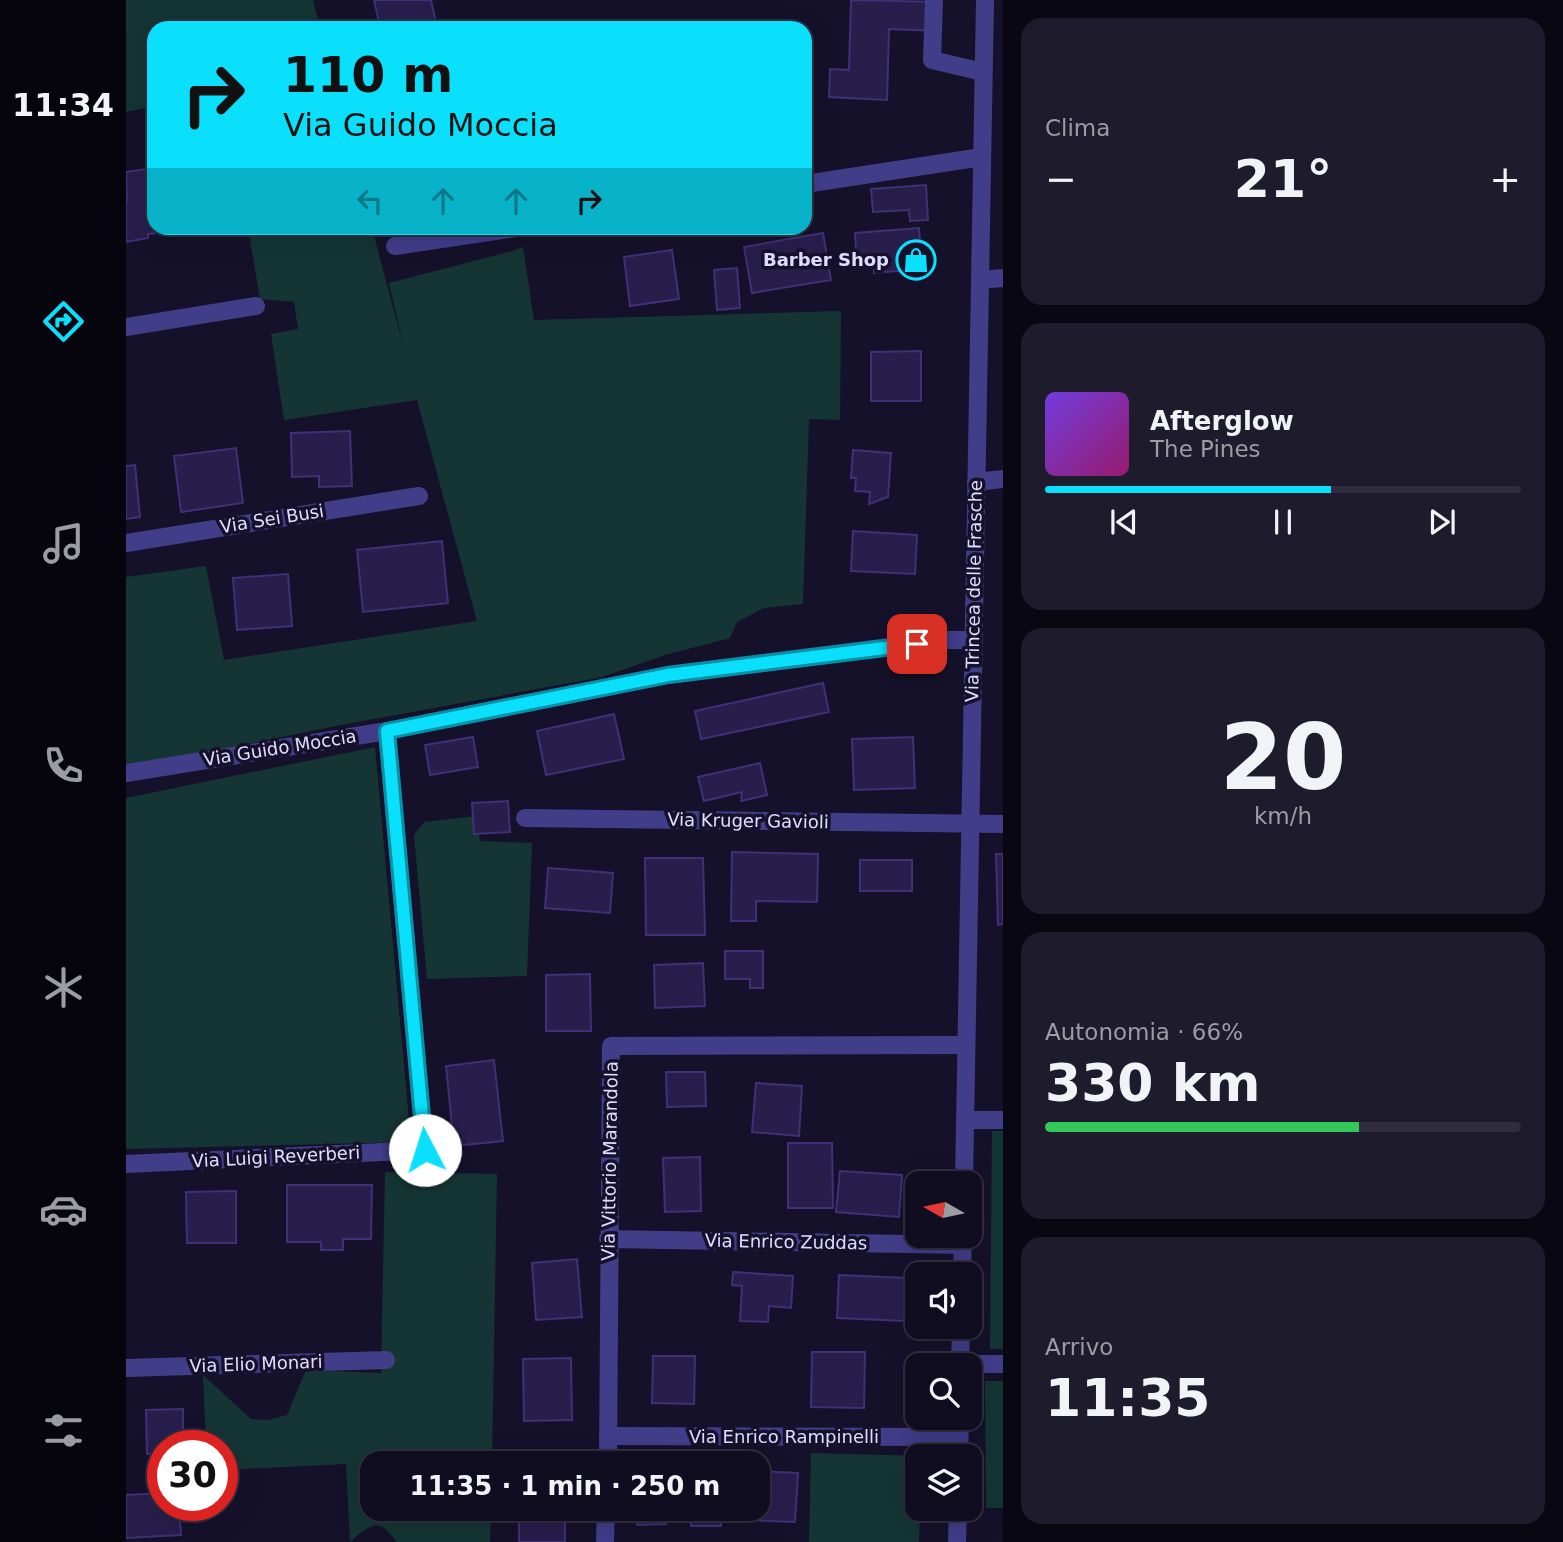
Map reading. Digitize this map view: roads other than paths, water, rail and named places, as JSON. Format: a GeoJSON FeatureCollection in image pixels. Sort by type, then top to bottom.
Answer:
{"type":"FeatureCollection","features":[{"type":"Feature","properties":{"kind":"street"},"geometry":{"type":"LineString","coordinates":[[934,0],[932,60],[984,72]]}},
{"type":"Feature","properties":{"kind":"street","name":"Via Trincea delle Frasche"},"geometry":{"type":"LineString","coordinates":[[964,1171],[985,0]]}},
{"type":"Feature","properties":{"kind":"street"},"geometry":{"type":"LineString","coordinates":[[984,31],[1003,28]]}},
{"type":"Feature","properties":{"kind":"street"},"geometry":{"type":"LineString","coordinates":[[812,183],[982,157]]}},
{"type":"Feature","properties":{"kind":"street"},"geometry":{"type":"LineString","coordinates":[[395,246],[469,235]]}},
{"type":"Feature","properties":{"kind":"street"},"geometry":{"type":"LineString","coordinates":[[980,280],[1003,278]]}},
{"type":"Feature","properties":{"kind":"street"},"geometry":{"type":"LineString","coordinates":[[126,327],[256,306]]}},
{"type":"Feature","properties":{"kind":"street"},"geometry":{"type":"LineString","coordinates":[[976,482],[1003,480]]}},
{"type":"Feature","properties":{"kind":"street","name":"Via Sei Busi"},"geometry":{"type":"LineString","coordinates":[[126,543],[419,496]]}},
{"type":"Feature","properties":{"kind":"street","name":"Via Guido Moccia"},"geometry":{"type":"LineString","coordinates":[[126,773],[387,731],[668,675],[945,640],[974,640]]}},
{"type":"Feature","properties":{"kind":"street","name":"Via Luigi Reverberi"},"geometry":{"type":"LineString","coordinates":[[126,1164],[425,1150],[387,731]]}},
{"type":"Feature","properties":{"kind":"street","name":"Via Kruger Gavioli"},"geometry":{"type":"LineString","coordinates":[[525,818],[1003,824]]}},
{"type":"Feature","properties":{"kind":"street","name":"Via Vittorio Marandola"},"geometry":{"type":"LineString","coordinates":[[608,1451],[611,1046],[966,1045]]}},
{"type":"Feature","properties":{"kind":"street"},"geometry":{"type":"LineString","coordinates":[[965,1120],[1003,1120]]}},
{"type":"Feature","properties":{"kind":"street","name":"Via Enrico Zuddas"},"geometry":{"type":"LineString","coordinates":[[608,1239],[905,1240]]}},
{"type":"Feature","properties":{"kind":"street","name":"Via Elio Monari"},"geometry":{"type":"LineString","coordinates":[[126,1368],[386,1360]]}},
{"type":"Feature","properties":{"kind":"street"},"geometry":{"type":"LineString","coordinates":[[982,1364],[1003,1364]]}},
{"type":"Feature","properties":{"kind":"street"},"geometry":{"type":"LineString","coordinates":[[959,1430],[959,1444]]}},
{"type":"Feature","properties":{"kind":"street","name":"Via Enrico Rampinelli"},"geometry":{"type":"LineString","coordinates":[[608,1436],[959,1437]]}},
{"type":"Feature","properties":{"kind":"street"},"geometry":{"type":"LineString","coordinates":[[605,1542],[606,1521]]}},
{"type":"Feature","properties":{"kind":"street"},"geometry":{"type":"LineString","coordinates":[[957,1542],[958,1521]]}},
{"type":"Feature","properties":{"kind":"place","name":"Barber Shop"},"geometry":{"type":"Point","coordinates":[916,260]}}]}
